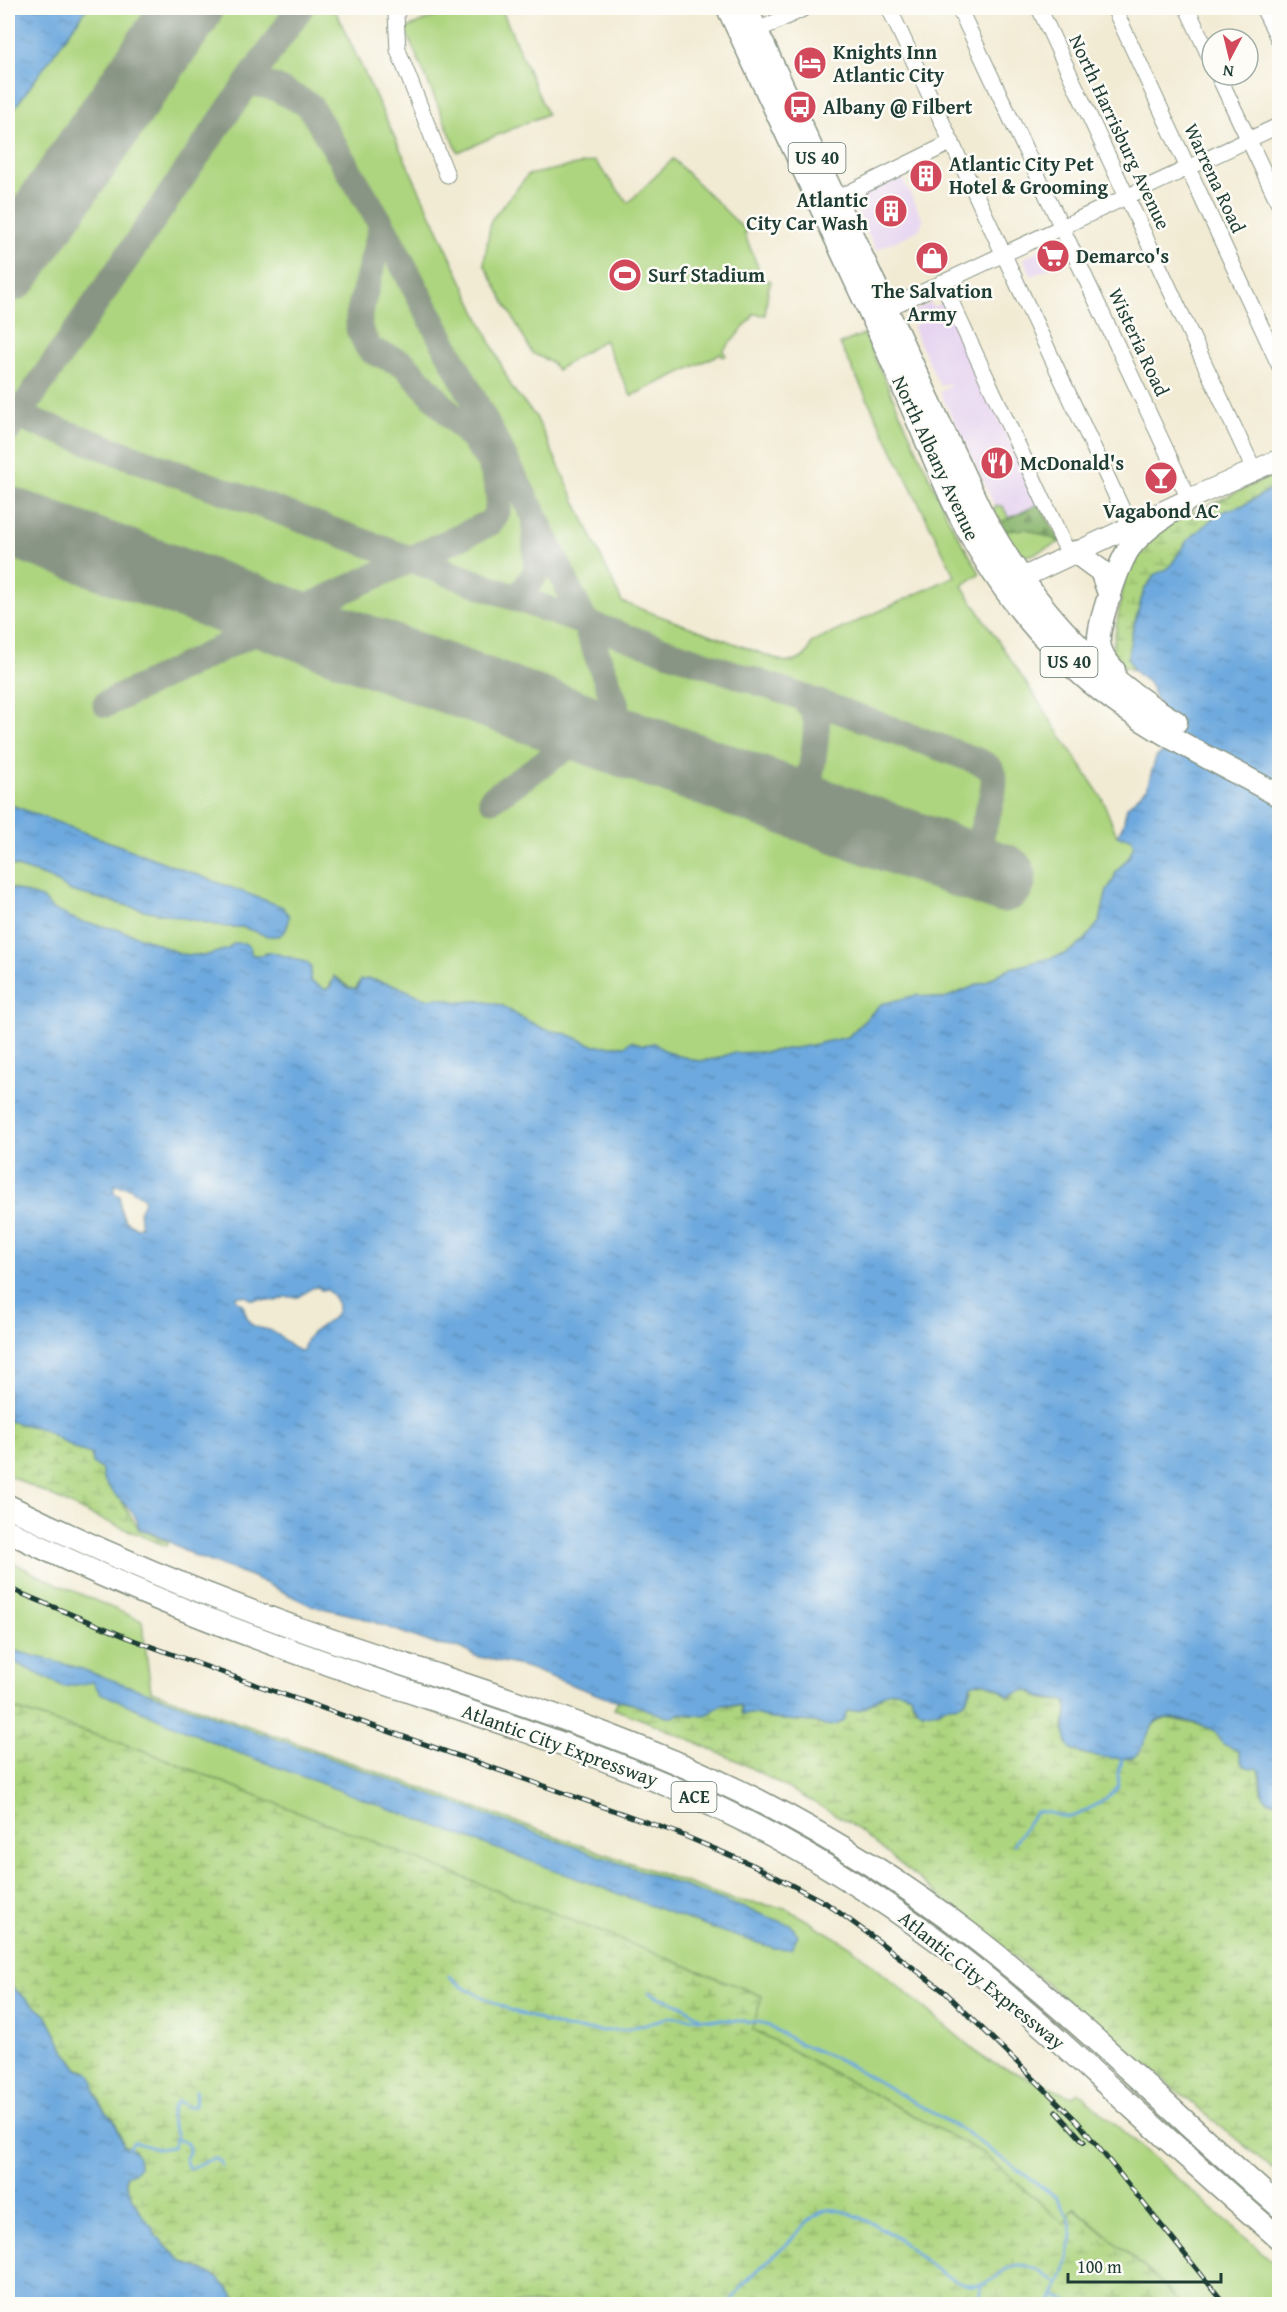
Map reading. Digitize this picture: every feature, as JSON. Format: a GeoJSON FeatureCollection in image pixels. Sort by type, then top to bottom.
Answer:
{"type":"FeatureCollection","features":[{"type":"Feature","properties":{"kind":"highway","name":"North Albany Avenue"},"geometry":{"type":"LineString","coordinates":[[728,8],[749,34],[836,200],[879,313]]}},
{"type":"Feature","properties":{"kind":"highway","name":"North Albany Avenue"},"geometry":{"type":"LineString","coordinates":[[746,8],[749,34],[879,313],[980,510],[1032,624],[1072,665],[1114,700],[1148,710],[1280,779]]}},
{"type":"Feature","properties":{"kind":"highway"},"geometry":{"type":"LineString","coordinates":[[1148,710],[1108,663],[1100,646],[1100,630],[1121,563],[1132,545],[1189,499]]}},
{"type":"Feature","properties":{"kind":"highway"},"geometry":{"type":"LineString","coordinates":[[1072,553],[1101,571],[1110,596]]}},
{"type":"Feature","properties":{"kind":"highway","name":"North Albany Avenue"},"geometry":{"type":"LineString","coordinates":[[1148,710],[1280,796]]}},
{"type":"Feature","properties":{"kind":"highway","name":"Atlantic City Expressway"},"geometry":{"type":"LineString","coordinates":[[8,1506],[132,1563],[286,1624],[578,1723],[656,1754],[716,1780],[790,1817],[886,1874],[984,1945],[1055,2004],[1280,2207]]}},
{"type":"Feature","properties":{"kind":"highway","name":"Atlantic City Expressway"},"geometry":{"type":"LineString","coordinates":[[8,1531],[120,1583],[223,1625],[643,1774],[743,1820],[784,1842],[902,1915],[990,1981],[1280,2239]]}},
{"type":"Feature","properties":{"kind":"main road"},"geometry":{"type":"LineString","coordinates":[[1012,583],[1072,553],[1280,459]]}},
{"type":"Feature","properties":{"kind":"street"},"geometry":{"type":"LineString","coordinates":[[399,8],[396,15],[398,50],[447,175]]}},
{"type":"Feature","properties":{"kind":"street"},"geometry":{"type":"LineString","coordinates":[[749,34],[805,8]]}},
{"type":"Feature","properties":{"kind":"street"},"geometry":{"type":"LineString","coordinates":[[889,8],[1131,526]]}},
{"type":"Feature","properties":{"kind":"street","name":"Wisteria Road"},"geometry":{"type":"LineString","coordinates":[[960,8],[1189,499]]}},
{"type":"Feature","properties":{"kind":"street","name":"North Harrisburg Avenue"},"geometry":{"type":"LineString","coordinates":[[1040,8],[1254,470]]}},
{"type":"Feature","properties":{"kind":"street","name":"Warrena Road"},"geometry":{"type":"LineString","coordinates":[[1114,8],[1280,367]]}},
{"type":"Feature","properties":{"kind":"street"},"geometry":{"type":"LineString","coordinates":[[1187,8],[1200,36]]}},
{"type":"Feature","properties":{"kind":"street"},"geometry":{"type":"LineString","coordinates":[[1263,8],[1280,42]]}},
{"type":"Feature","properties":{"kind":"street"},"geometry":{"type":"LineString","coordinates":[[1224,87],[1280,206]]}},
{"type":"Feature","properties":{"kind":"street"},"geometry":{"type":"LineString","coordinates":[[879,313],[1280,125]]}},
{"type":"Feature","properties":{"kind":"street"},"geometry":{"type":"LineString","coordinates":[[836,200],[952,142]]}},
{"type":"Feature","properties":{"kind":"street"},"geometry":{"type":"LineString","coordinates":[[942,282],[1072,553]]}},
{"type":"Feature","properties":{"kind":"shaded area"},"geometry":{"type":"Polygon","coordinates":[[[898,169],[923,220],[919,230],[876,250],[848,193],[898,169]]]}},
{"type":"Feature","properties":{"kind":"shaded area"},"geometry":{"type":"Polygon","coordinates":[[[1063,239],[1072,257],[1032,276],[1023,258],[1063,239]]]}},
{"type":"Feature","properties":{"kind":"shaded area"},"geometry":{"type":"Polygon","coordinates":[[[945,302],[1039,504],[1009,519],[1003,506],[995,506],[940,392],[949,386],[949,383],[940,386],[912,326],[920,322],[915,310],[930,303],[933,307],[945,302]]]}},
{"type":"Feature","properties":{"kind":"green space"},"geometry":{"type":"Polygon","coordinates":[[[87,8],[338,8],[336,12],[512,388],[536,417],[622,602],[782,661],[792,662],[801,659],[807,653],[811,643],[955,576],[840,344],[864,334],[949,520],[980,573],[962,586],[1102,798],[1117,836],[1131,838],[1134,845],[1129,857],[1116,872],[1107,890],[1100,921],[1084,941],[1062,955],[1008,969],[987,981],[943,999],[917,995],[864,1020],[848,1037],[802,1047],[767,1052],[732,1053],[716,1059],[698,1061],[663,1050],[654,1043],[643,1045],[635,1042],[625,1046],[595,1046],[567,1034],[544,1029],[501,1005],[480,1001],[458,1002],[440,998],[426,999],[397,986],[370,979],[359,982],[356,989],[351,989],[338,978],[332,980],[328,989],[323,989],[310,981],[311,968],[296,959],[267,952],[262,955],[252,955],[250,950],[231,945],[228,949],[204,956],[180,954],[116,929],[81,922],[52,909],[43,899],[8,887],[8,864],[48,877],[71,891],[144,910],[240,927],[271,936],[283,932],[288,925],[283,907],[8,804],[8,117],[87,8]]]}},
{"type":"Feature","properties":{"kind":"green space"},"geometry":{"type":"Polygon","coordinates":[[[456,8],[501,8],[547,114],[458,152],[405,29],[456,8]]]}},
{"type":"Feature","properties":{"kind":"green space","name":"Surf Stadium"},"geometry":{"type":"Polygon","coordinates":[[[673,159],[743,228],[746,227],[748,231],[744,233],[760,272],[759,278],[771,281],[765,315],[753,314],[723,351],[726,355],[723,357],[720,354],[631,396],[604,340],[557,370],[551,362],[532,353],[484,264],[491,220],[528,175],[595,161],[628,203],[673,159]]]}},
{"type":"Feature","properties":{"kind":"green space"},"geometry":{"type":"Polygon","coordinates":[[[1279,472],[1279,484],[1244,505],[1224,511],[1187,541],[1169,568],[1156,574],[1151,580],[1144,590],[1132,632],[1128,659],[1134,671],[1123,666],[1112,652],[1125,574],[1152,532],[1279,472]]]}},
{"type":"Feature","properties":{"kind":"green space"},"geometry":{"type":"Polygon","coordinates":[[[1039,504],[1061,542],[1031,555],[1023,556],[1009,541],[993,511],[995,506],[1003,506],[1009,519],[1039,504]]]}},
{"type":"Feature","properties":{"kind":"green space"},"geometry":{"type":"Polygon","coordinates":[[[1039,504],[1061,542],[1027,529],[1003,531],[999,523],[1039,504]]]}},
{"type":"Feature","properties":{"kind":"green space"},"geometry":{"type":"Polygon","coordinates":[[[8,1410],[91,1454],[139,1529],[168,1542],[166,1546],[89,1514],[8,1475],[8,1410]]]}},
{"type":"Feature","properties":{"kind":"green space"},"geometry":{"type":"Polygon","coordinates":[[[8,1560],[142,1621],[151,1691],[734,1900],[786,1908],[850,1946],[986,2060],[1072,2097],[1078,2092],[1279,2267],[1279,2304],[1180,2304],[1155,2277],[1075,2208],[1064,2225],[983,2153],[752,2029],[762,1996],[142,1750],[8,1707],[8,1560]]]}},
{"type":"Feature","properties":{"kind":"green space"},"geometry":{"type":"Polygon","coordinates":[[[975,1682],[990,1684],[1011,1697],[1027,1690],[1044,1699],[1066,1701],[1064,1724],[1066,1740],[1069,1746],[1077,1752],[1129,1758],[1155,1723],[1167,1718],[1204,1726],[1215,1731],[1222,1742],[1239,1751],[1242,1763],[1258,1767],[1261,1792],[1269,1801],[1279,1803],[1279,2174],[849,1822],[740,1762],[614,1709],[618,1701],[633,1704],[667,1717],[707,1714],[719,1705],[741,1706],[741,1713],[762,1715],[772,1719],[815,1722],[825,1726],[847,1711],[865,1708],[888,1692],[901,1691],[910,1695],[914,1707],[939,1712],[948,1705],[956,1706],[966,1701],[971,1684],[975,1682]]]}},
{"type":"Feature","properties":{"kind":"green space"},"geometry":{"type":"Polygon","coordinates":[[[8,1707],[142,1750],[762,1996],[752,2029],[983,2153],[1064,2224],[1074,2208],[1155,2277],[1180,2304],[242,2304],[219,2279],[204,2270],[182,2262],[155,2235],[141,2216],[126,2179],[126,2175],[132,2173],[135,2150],[124,2146],[119,2130],[112,2117],[105,2112],[86,2071],[78,2069],[63,2048],[46,2015],[8,1984],[8,1707]]]}},
{"type":"Feature","properties":{"kind":"water"},"geometry":{"type":"Polygon","coordinates":[[[8,8],[87,8],[8,117],[8,8]]]}},
{"type":"Feature","properties":{"kind":"water"},"geometry":{"type":"Polygon","coordinates":[[[1279,484],[1279,1803],[1263,1795],[1258,1767],[1244,1766],[1239,1751],[1226,1746],[1215,1732],[1205,1726],[1189,1721],[1161,1719],[1152,1726],[1142,1748],[1135,1756],[1111,1758],[1089,1755],[1073,1749],[1066,1739],[1066,1701],[1042,1698],[1026,1690],[1008,1696],[996,1687],[981,1682],[971,1684],[968,1696],[962,1703],[933,1712],[918,1710],[910,1695],[896,1691],[886,1693],[864,1708],[847,1711],[843,1721],[836,1725],[825,1726],[815,1722],[742,1714],[741,1706],[728,1704],[704,1716],[679,1713],[674,1717],[667,1717],[633,1704],[604,1697],[525,1667],[475,1656],[461,1648],[437,1645],[360,1617],[310,1605],[251,1576],[197,1557],[157,1535],[139,1529],[128,1507],[106,1484],[102,1470],[93,1463],[91,1454],[75,1449],[43,1429],[8,1421],[8,887],[43,899],[52,909],[81,922],[116,929],[180,954],[204,956],[228,949],[234,943],[244,943],[250,947],[252,955],[271,952],[308,963],[311,968],[310,981],[326,990],[331,986],[334,976],[348,988],[356,989],[361,980],[370,979],[397,986],[426,999],[440,998],[458,1002],[480,1001],[501,1005],[544,1029],[567,1034],[595,1046],[625,1046],[631,1041],[643,1045],[654,1043],[676,1055],[698,1061],[716,1059],[732,1053],[767,1052],[802,1047],[848,1037],[881,1004],[917,995],[943,999],[987,981],[1008,969],[1062,955],[1084,941],[1100,921],[1107,890],[1116,872],[1129,857],[1134,845],[1131,838],[1117,836],[1123,825],[1127,807],[1147,788],[1156,757],[1168,751],[1172,743],[1150,684],[1134,671],[1128,659],[1132,632],[1144,590],[1156,574],[1169,568],[1187,541],[1214,517],[1224,511],[1244,505],[1279,484]],[[114,1185],[114,1193],[120,1196],[120,1208],[125,1221],[137,1228],[141,1226],[139,1212],[144,1202],[143,1197],[128,1187],[114,1185]],[[318,1287],[312,1288],[299,1297],[285,1297],[276,1301],[253,1300],[245,1296],[236,1296],[236,1299],[243,1305],[252,1325],[272,1331],[290,1346],[303,1351],[309,1336],[330,1320],[338,1310],[334,1298],[327,1290],[321,1290],[318,1287]]]}},
{"type":"Feature","properties":{"kind":"water"},"geometry":{"type":"Polygon","coordinates":[[[8,804],[283,907],[289,916],[286,930],[279,936],[267,936],[242,927],[227,927],[144,910],[71,891],[48,877],[8,864],[8,804]]]}},
{"type":"Feature","properties":{"kind":"water"},"geometry":{"type":"Polygon","coordinates":[[[8,1649],[79,1668],[791,1925],[798,1935],[791,1949],[774,1948],[713,1929],[231,1750],[100,1693],[93,1682],[64,1687],[10,1660],[8,1649]]]}},
{"type":"Feature","properties":{"kind":"water"},"geometry":{"type":"Polygon","coordinates":[[[8,1984],[46,2015],[63,2048],[78,2069],[89,2073],[94,2082],[95,2093],[105,2112],[114,2120],[124,2146],[136,2153],[139,2167],[135,2172],[126,2175],[126,2183],[139,2211],[154,2229],[155,2235],[182,2262],[204,2270],[219,2279],[242,2304],[8,2304],[8,1984]]]}},
{"type":"Feature","properties":{"kind":"waterway"},"geometry":{"type":"LineString","coordinates":[[1014,1844],[1035,1812],[1063,1817],[1072,1816],[1110,1795],[1118,1786],[1118,1772],[1122,1759]]}},
{"type":"Feature","properties":{"kind":"waterway"},"geometry":{"type":"LineString","coordinates":[[449,1976],[464,1988],[510,2010],[564,2028],[604,2031],[628,2029],[670,2017],[759,2022],[798,2043],[842,2061],[964,2131],[1056,2197],[1069,2218],[1072,2236],[1065,2271],[1050,2304]]}},
{"type":"Feature","properties":{"kind":"waterway"},"geometry":{"type":"LineString","coordinates":[[649,1993],[683,2006],[702,2019]]}},
{"type":"Feature","properties":{"kind":"waterway"},"geometry":{"type":"LineString","coordinates":[[129,2148],[134,2142],[157,2149],[173,2147],[177,2136],[172,2122],[172,2109],[178,2101],[188,2107],[195,2106],[196,2091]]}},
{"type":"Feature","properties":{"kind":"waterway"},"geometry":{"type":"LineString","coordinates":[[177,2140],[185,2142],[189,2147],[185,2159],[189,2169],[214,2158],[220,2161],[222,2166]]}},
{"type":"Feature","properties":{"kind":"waterway"},"geometry":{"type":"LineString","coordinates":[[730,2304],[740,2288],[755,2273],[810,2220],[827,2210],[852,2214],[880,2228],[945,2275],[965,2284],[989,2282],[1006,2269],[1019,2265],[1035,2269],[1059,2284]]}},
{"type":"Feature","properties":{"kind":"waterway"},"geometry":{"type":"LineString","coordinates":[[972,2304],[979,2297],[982,2284]]}},
{"type":"Feature","properties":{"kind":"waterway"},"geometry":{"type":"LineString","coordinates":[[1054,2295],[1073,2304]]}},
{"type":"Feature","properties":{"kind":"taxiway"},"geometry":{"type":"LineString","coordinates":[[248,82],[300,8]]}},
{"type":"Feature","properties":{"kind":"taxiway"},"geometry":{"type":"LineString","coordinates":[[8,430],[248,82],[274,87],[309,105],[382,225],[534,515],[585,623],[616,705],[617,718],[613,727],[604,735],[594,740],[573,743],[492,799]]}},
{"type":"Feature","properties":{"kind":"taxiway"},"geometry":{"type":"LineString","coordinates":[[382,225],[359,315],[359,329],[372,351],[404,364],[473,439],[495,468]]}},
{"type":"Feature","properties":{"kind":"taxiway"},"geometry":{"type":"LineString","coordinates":[[8,412],[585,623],[819,703],[980,762],[992,771],[994,787],[971,867]]}},
{"type":"Feature","properties":{"kind":"taxiway"},"geometry":{"type":"LineString","coordinates":[[106,704],[282,619],[490,523],[498,508],[499,492],[489,459]]}},
{"type":"Feature","properties":{"kind":"taxiway"},"geometry":{"type":"LineString","coordinates":[[518,599],[537,571],[535,528]]}},
{"type":"Feature","properties":{"kind":"taxiway"},"geometry":{"type":"LineString","coordinates":[[785,800],[804,791],[812,766],[816,718],[803,698]]}},
{"type":"Feature","properties":{"kind":"runway"},"geometry":{"type":"LineString","coordinates":[[8,268],[188,8]]}},
{"type":"Feature","properties":{"kind":"runway"},"geometry":{"type":"LineString","coordinates":[[8,521],[1002,878]]}},
{"type":"Feature","properties":{"kind":"railway"},"geometry":{"type":"LineString","coordinates":[[8,1588],[131,1639],[248,1682],[675,1832],[753,1865],[826,1903],[946,1993],[1077,2121],[1225,2304]]}},
{"type":"Feature","properties":{"kind":"railway"},"geometry":{"type":"LineString","coordinates":[[1056,2111],[1084,2142]]}},
{"type":"Feature","properties":{"kind":"place","name":"Knights Inn Atlantic City"},"geometry":{"type":"Point","coordinates":[810,63]}},
{"type":"Feature","properties":{"kind":"place","name":"Albany @ Filbert"},"geometry":{"type":"Point","coordinates":[800,107]}},
{"type":"Feature","properties":{"kind":"place","name":"Atlantic City Pet Hotel & Grooming"},"geometry":{"type":"Point","coordinates":[926,176]}},
{"type":"Feature","properties":{"kind":"place","name":"Atlantic City Car Wash"},"geometry":{"type":"Point","coordinates":[891,211]}},
{"type":"Feature","properties":{"kind":"place","name":"Demarco's"},"geometry":{"type":"Point","coordinates":[1053,256]}},
{"type":"Feature","properties":{"kind":"place","name":"The Salvation Army"},"geometry":{"type":"Point","coordinates":[932,258]}},
{"type":"Feature","properties":{"kind":"place","name":"Surf Stadium"},"geometry":{"type":"Point","coordinates":[625,275]}},
{"type":"Feature","properties":{"kind":"place","name":"McDonald's"},"geometry":{"type":"Point","coordinates":[997,463]}},
{"type":"Feature","properties":{"kind":"place","name":"Vagabond AC"},"geometry":{"type":"Point","coordinates":[1161,478]}}]}
